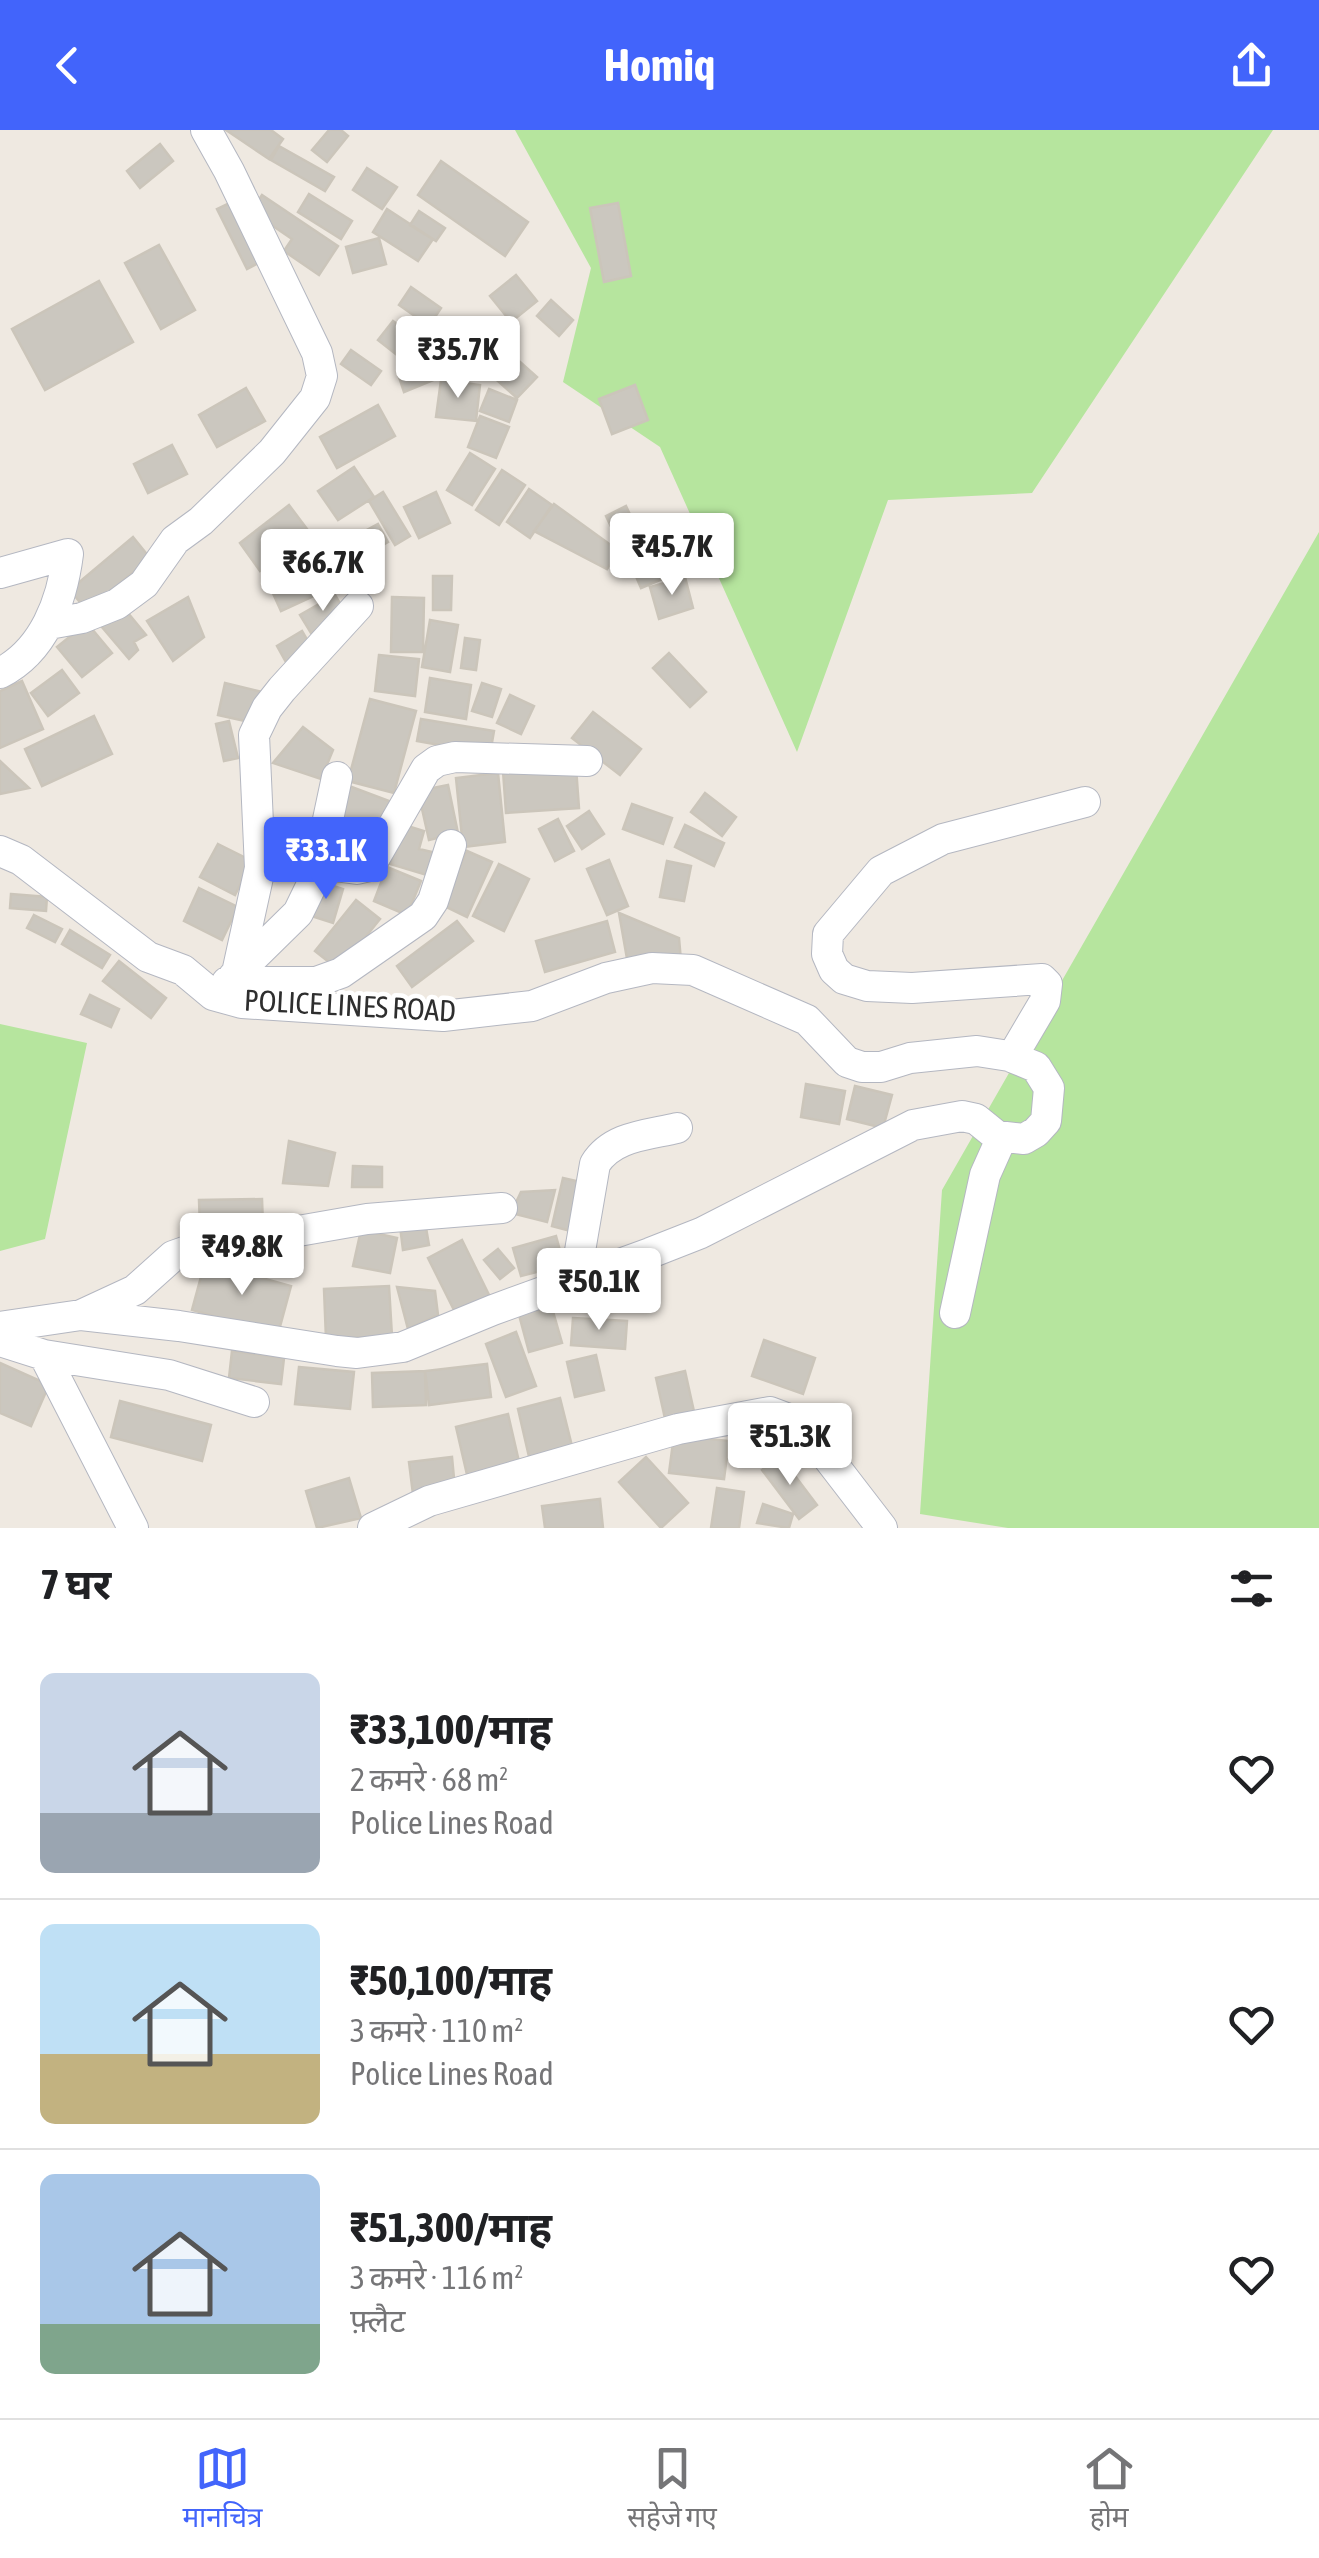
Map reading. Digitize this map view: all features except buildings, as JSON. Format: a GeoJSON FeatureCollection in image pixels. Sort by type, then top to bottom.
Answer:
{"type":"FeatureCollection","features":[{"type":"Feature","properties":{"kind":"street"},"geometry":{"type":"LineString","coordinates":[[49,624],[82,618],[117,604],[144,584],[175,540],[201,521],[272,452],[315,398],[322,376],[317,353],[230,171],[206,130]]}},
{"type":"Feature","properties":{"kind":"street"},"geometry":{"type":"LineString","coordinates":[[0,573],[68,554],[49,624],[25,657],[0,673]]}},
{"type":"Feature","properties":{"kind":"street"},"geometry":{"type":"LineString","coordinates":[[226,983],[260,868],[254,735],[275,699],[358,606]]}},
{"type":"Feature","properties":{"kind":"street"},"geometry":{"type":"LineString","coordinates":[[319,864],[357,869],[370,866],[426,769],[437,760],[587,760]]}},
{"type":"Feature","properties":{"kind":"street"},"geometry":{"type":"LineString","coordinates":[[226,983],[298,913],[319,864],[337,778]]}},
{"type":"Feature","properties":{"kind":"street"},"geometry":{"type":"LineString","coordinates":[[0,1327],[81,1316],[178,1326],[357,1354],[403,1347],[701,1232],[913,1125],[962,1116],[976,1119],[1002,1137],[1024,1139],[1046,1121],[1049,1088],[1036,1066],[1012,1057],[1048,993],[1047,984],[1042,979],[912,988],[867,986],[844,979],[834,970],[827,954],[828,934],[880,872],[943,838],[1084,802]]}},
{"type":"Feature","properties":{"kind":"street"},"geometry":{"type":"LineString","coordinates":[[226,983],[316,982],[341,974],[422,916],[434,901],[451,845]]}},
{"type":"Feature","properties":{"kind":"street","name":"POLICE LINES ROAD"},"geometry":{"type":"LineString","coordinates":[[0,851],[21,860],[148,957],[226,983],[274,1006],[443,1016],[532,1006],[606,978],[652,968],[693,970],[807,1020],[848,1062],[862,1067],[977,1050],[1012,1057]]}},
{"type":"Feature","properties":{"kind":"street"},"geometry":{"type":"LineString","coordinates":[[575,1280],[596,1164],[602,1152],[618,1142],[677,1128]]}},
{"type":"Feature","properties":{"kind":"street"},"geometry":{"type":"LineString","coordinates":[[955,1312],[985,1175],[1002,1137]]}},
{"type":"Feature","properties":{"kind":"street"},"geometry":{"type":"LineString","coordinates":[[81,1316],[134,1290],[173,1256],[190,1250],[367,1219],[502,1208]]}},
{"type":"Feature","properties":{"kind":"street"},"geometry":{"type":"LineString","coordinates":[[0,1341],[44,1354],[169,1375],[254,1402]]}},
{"type":"Feature","properties":{"kind":"street"},"geometry":{"type":"LineString","coordinates":[[44,1354],[133,1528]]}},
{"type":"Feature","properties":{"kind":"street"},"geometry":{"type":"LineString","coordinates":[[373,1528],[429,1501],[678,1429],[770,1412],[802,1424],[882,1528]]}},
{"type":"Feature","properties":{"kind":"green space"},"geometry":{"type":"Polygon","coordinates":[[[515,130],[1273,130],[1032,493],[888,500],[797,752],[660,447],[563,382],[591,268],[515,130]]]}},
{"type":"Feature","properties":{"kind":"green space"},"geometry":{"type":"Polygon","coordinates":[[[1319,532],[1319,1528],[1008,1528],[920,1514],[942,1190],[1319,532]]]}},
{"type":"Feature","properties":{"kind":"green space"},"geometry":{"type":"Polygon","coordinates":[[[0,1024],[87,1043],[45,1239],[0,1251],[0,1024]]]}}]}
